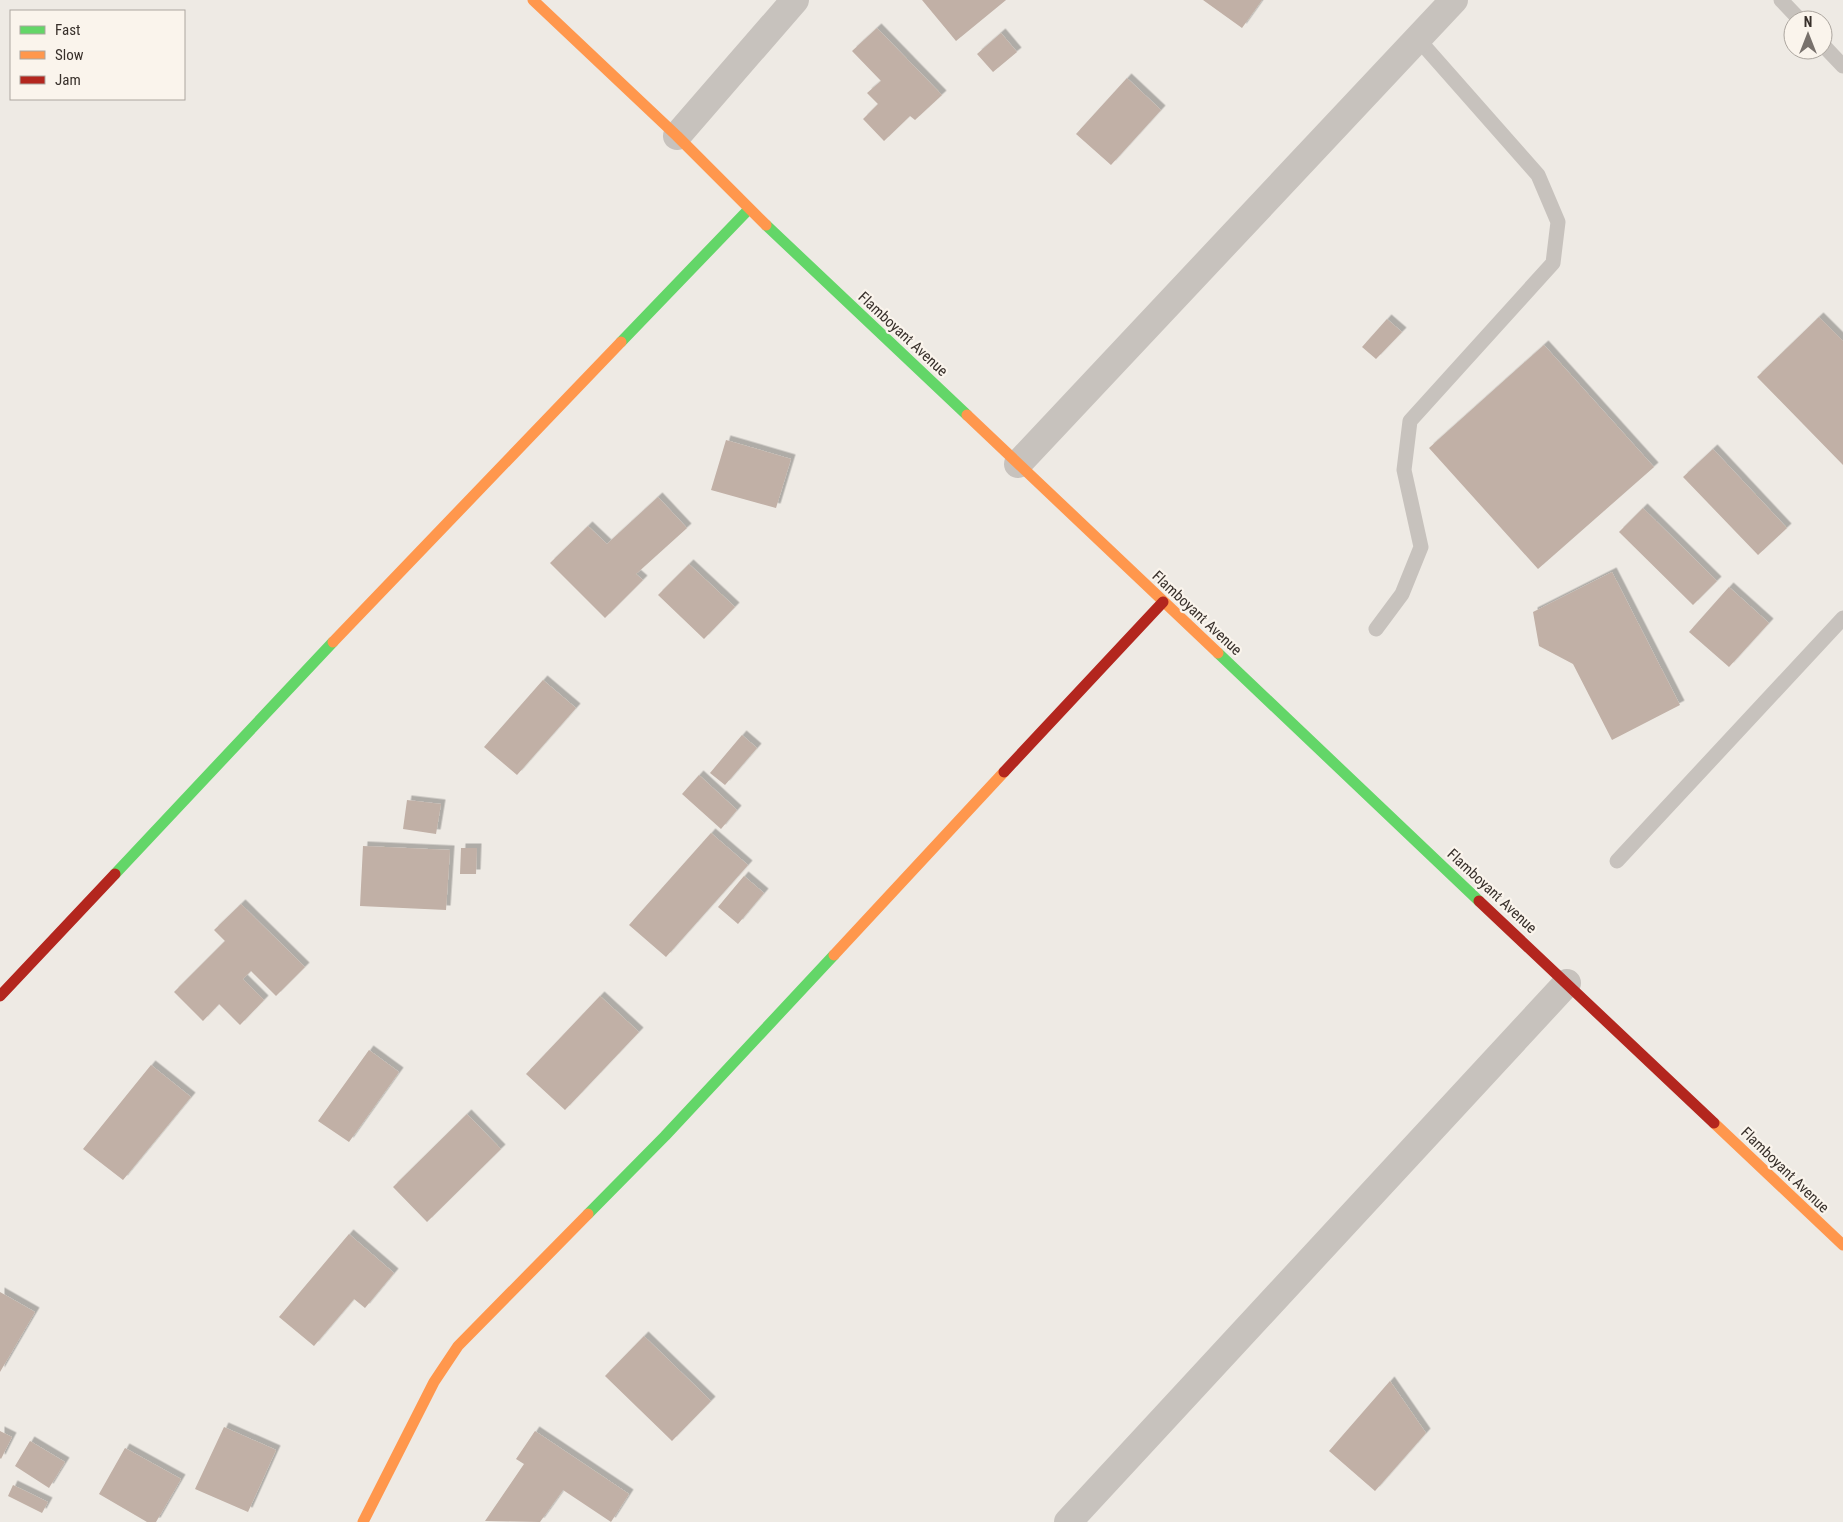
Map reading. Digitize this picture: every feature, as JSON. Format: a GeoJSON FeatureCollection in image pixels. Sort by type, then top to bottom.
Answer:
{"type":"FeatureCollection","features":[{"type":"Feature","properties":{"kind":"street","name":"Flamboyant Avenue"},"geometry":{"type":"LineString","coordinates":[[533,0],[677,136],[749,209],[1843,1245]]}},
{"type":"Feature","properties":{"kind":"street"},"geometry":{"type":"LineString","coordinates":[[677,136],[795,0]]}},
{"type":"Feature","properties":{"kind":"street"},"geometry":{"type":"LineString","coordinates":[[1018,464],[1454,0]]}},
{"type":"Feature","properties":{"kind":"street"},"geometry":{"type":"LineString","coordinates":[[0,996],[348,627],[749,209]]}},
{"type":"Feature","properties":{"kind":"street"},"geometry":{"type":"LineString","coordinates":[[363,1522],[434,1382],[458,1346],[665,1136],[1164,602]]}},
{"type":"Feature","properties":{"kind":"street"},"geometry":{"type":"LineString","coordinates":[[1068,1522],[1567,983]]}},
{"type":"Feature","properties":{"kind":"lane"},"geometry":{"type":"LineString","coordinates":[[1781,0],[1790,10]]}},
{"type":"Feature","properties":{"kind":"lane"},"geometry":{"type":"LineString","coordinates":[[1376,629],[1402,594],[1422,547],[1404,470],[1410,422],[1553,263],[1558,222],[1538,175],[1418,38]]}},
{"type":"Feature","properties":{"kind":"lane"},"geometry":{"type":"LineString","coordinates":[[1833,56],[1843,66]]}},
{"type":"Feature","properties":{"kind":"lane"},"geometry":{"type":"LineString","coordinates":[[1617,861],[1843,618]]}},
{"type":"Feature","properties":{"kind":"building"},"geometry":{"type":"Polygon","coordinates":[[[922,0],[1006,0],[956,41],[922,0]]]}},
{"type":"Feature","properties":{"kind":"building"},"geometry":{"type":"Polygon","coordinates":[[[1203,0],[1262,0],[1242,28],[1203,0]]]}},
{"type":"Feature","properties":{"kind":"building"},"geometry":{"type":"Polygon","coordinates":[[[877,28],[942,95],[915,120],[910,116],[884,141],[863,119],[878,104],[867,93],[881,81],[852,51],[877,28]]]}},
{"type":"Feature","properties":{"kind":"building"},"geometry":{"type":"Polygon","coordinates":[[[1001,33],[1017,52],[993,72],[977,54],[1001,33]]]}},
{"type":"Feature","properties":{"kind":"building"},"geometry":{"type":"Polygon","coordinates":[[[1127,78],[1161,110],[1111,165],[1076,134],[1127,78]]]}},
{"type":"Feature","properties":{"kind":"building"},"geometry":{"type":"Polygon","coordinates":[[[1819,317],[1843,341],[1843,465],[1757,377],[1819,317]]]}},
{"type":"Feature","properties":{"kind":"building"},"geometry":{"type":"Polygon","coordinates":[[[1387,319],[1402,332],[1376,359],[1362,347],[1387,319]]]}},
{"type":"Feature","properties":{"kind":"building"},"geometry":{"type":"Polygon","coordinates":[[[1544,345],[1654,467],[1538,569],[1429,448],[1544,345]]]}},
{"type":"Feature","properties":{"kind":"building"},"geometry":{"type":"Polygon","coordinates":[[[726,440],[791,459],[776,508],[711,490],[726,440]]]}},
{"type":"Feature","properties":{"kind":"building"},"geometry":{"type":"Polygon","coordinates":[[[1713,449],[1787,528],[1758,555],[1683,477],[1713,449]]]}},
{"type":"Feature","properties":{"kind":"building"},"geometry":{"type":"Polygon","coordinates":[[[658,497],[687,528],[636,574],[643,580],[605,618],[550,563],[588,526],[607,544],[658,497]]]}},
{"type":"Feature","properties":{"kind":"building"},"geometry":{"type":"Polygon","coordinates":[[[1643,508],[1717,581],[1693,605],[1619,532],[1643,508]]]}},
{"type":"Feature","properties":{"kind":"building"},"geometry":{"type":"Polygon","coordinates":[[[689,564],[735,607],[704,639],[658,595],[689,564]]]}},
{"type":"Feature","properties":{"kind":"building"},"geometry":{"type":"Polygon","coordinates":[[[1612,572],[1680,705],[1612,740],[1573,664],[1539,646],[1533,612],[1612,572]]]}},
{"type":"Feature","properties":{"kind":"building"},"geometry":{"type":"Polygon","coordinates":[[[1729,587],[1769,623],[1729,667],[1689,632],[1729,587]]]}},
{"type":"Feature","properties":{"kind":"building"},"geometry":{"type":"Polygon","coordinates":[[[543,680],[576,708],[517,775],[484,747],[543,680]]]}},
{"type":"Feature","properties":{"kind":"building"},"geometry":{"type":"Polygon","coordinates":[[[742,735],[757,748],[725,785],[710,773],[742,735]]]}},
{"type":"Feature","properties":{"kind":"building"},"geometry":{"type":"Polygon","coordinates":[[[699,775],[737,810],[721,829],[682,794],[699,775]]]}},
{"type":"Feature","properties":{"kind":"building"},"geometry":{"type":"Polygon","coordinates":[[[407,800],[441,804],[436,834],[403,829],[407,800]]]}},
{"type":"Feature","properties":{"kind":"building"},"geometry":{"type":"Polygon","coordinates":[[[711,833],[748,865],[666,957],[629,925],[711,833]]]}},
{"type":"Feature","properties":{"kind":"building"},"geometry":{"type":"Polygon","coordinates":[[[363,846],[450,850],[446,910],[360,906],[363,846]]]}},
{"type":"Feature","properties":{"kind":"building"},"geometry":{"type":"Polygon","coordinates":[[[461,848],[477,848],[476,874],[460,874],[461,848]]]}},
{"type":"Feature","properties":{"kind":"building"},"geometry":{"type":"Polygon","coordinates":[[[744,876],[764,893],[738,924],[718,907],[744,876]]]}},
{"type":"Feature","properties":{"kind":"building"},"geometry":{"type":"Polygon","coordinates":[[[241,904],[305,967],[276,996],[251,971],[243,979],[264,1000],[240,1025],[219,1004],[203,1021],[174,992],[225,941],[214,930],[241,904]]]}},
{"type":"Feature","properties":{"kind":"building"},"geometry":{"type":"Polygon","coordinates":[[[600,996],[639,1032],[565,1110],[526,1074],[600,996]]]}},
{"type":"Feature","properties":{"kind":"building"},"geometry":{"type":"Polygon","coordinates":[[[369,1050],[399,1072],[349,1142],[318,1121],[369,1050]]]}},
{"type":"Feature","properties":{"kind":"building"},"geometry":{"type":"Polygon","coordinates":[[[151,1065],[191,1097],[123,1180],[83,1149],[151,1065]]]}},
{"type":"Feature","properties":{"kind":"building"},"geometry":{"type":"Polygon","coordinates":[[[467,1114],[501,1149],[427,1222],[393,1187],[467,1114]]]}},
{"type":"Feature","properties":{"kind":"building"},"geometry":{"type":"Polygon","coordinates":[[[349,1234],[394,1273],[365,1308],[354,1299],[314,1346],[279,1317],[349,1234]]]}},
{"type":"Feature","properties":{"kind":"building"},"geometry":{"type":"Polygon","coordinates":[[[0,1292],[35,1312],[0,1372],[0,1292]]]}},
{"type":"Feature","properties":{"kind":"building"},"geometry":{"type":"Polygon","coordinates":[[[644,1336],[711,1401],[672,1441],[605,1376],[644,1336]]]}},
{"type":"Feature","properties":{"kind":"building"},"geometry":{"type":"Polygon","coordinates":[[[1390,1381],[1426,1433],[1375,1491],[1329,1451],[1390,1381]]]}},
{"type":"Feature","properties":{"kind":"building"},"geometry":{"type":"Polygon","coordinates":[[[224,1427],[276,1450],[248,1512],[195,1489],[224,1427]]]}},
{"type":"Feature","properties":{"kind":"building"},"geometry":{"type":"Polygon","coordinates":[[[0,1431],[12,1437],[1,1459],[0,1458],[0,1431]]]}},
{"type":"Feature","properties":{"kind":"building"},"geometry":{"type":"Polygon","coordinates":[[[535,1431],[629,1494],[611,1522],[563,1490],[540,1522],[485,1521],[524,1464],[516,1459],[535,1431]]]}},
{"type":"Feature","properties":{"kind":"building"},"geometry":{"type":"Polygon","coordinates":[[[30,1441],[65,1462],[49,1488],[15,1466],[30,1441]]]}},
{"type":"Feature","properties":{"kind":"building"},"geometry":{"type":"Polygon","coordinates":[[[125,1448],[181,1479],[156,1522],[147,1522],[99,1494],[125,1448]]]}},
{"type":"Feature","properties":{"kind":"building"},"geometry":{"type":"Polygon","coordinates":[[[13,1485],[48,1502],[42,1513],[8,1496],[13,1485]]]}},
{"type":"Feature","properties":{"kind":"traffic: fast"},"geometry":{"type":"LineString","coordinates":[[621,342],[749,209]]}},
{"type":"Feature","properties":{"kind":"traffic: fast"},"geometry":{"type":"LineString","coordinates":[[766,225],[967,415]]}},
{"type":"Feature","properties":{"kind":"traffic: fast"},"geometry":{"type":"LineString","coordinates":[[115,874],[333,642]]}},
{"type":"Feature","properties":{"kind":"traffic: fast"},"geometry":{"type":"LineString","coordinates":[[1218,653],[1479,901]]}},
{"type":"Feature","properties":{"kind":"traffic: fast"},"geometry":{"type":"LineString","coordinates":[[588,1214],[665,1136],[834,955]]}},
{"type":"Feature","properties":{"kind":"traffic: slow"},"geometry":{"type":"LineString","coordinates":[[533,0],[677,136],[766,225]]}},
{"type":"Feature","properties":{"kind":"traffic: slow"},"geometry":{"type":"LineString","coordinates":[[333,642],[621,342]]}},
{"type":"Feature","properties":{"kind":"traffic: slow"},"geometry":{"type":"LineString","coordinates":[[967,415],[1218,653]]}},
{"type":"Feature","properties":{"kind":"traffic: slow"},"geometry":{"type":"LineString","coordinates":[[834,955],[1004,772]]}},
{"type":"Feature","properties":{"kind":"traffic: slow"},"geometry":{"type":"LineString","coordinates":[[1714,1123],[1843,1245]]}},
{"type":"Feature","properties":{"kind":"traffic: slow"},"geometry":{"type":"LineString","coordinates":[[363,1522],[434,1382],[458,1346],[588,1214]]}},
{"type":"Feature","properties":{"kind":"traffic: jam"},"geometry":{"type":"LineString","coordinates":[[1004,772],[1163,602]]}},
{"type":"Feature","properties":{"kind":"traffic: jam"},"geometry":{"type":"LineString","coordinates":[[0,996],[115,874]]}},
{"type":"Feature","properties":{"kind":"traffic: jam"},"geometry":{"type":"LineString","coordinates":[[1479,901],[1714,1123]]}}]}
